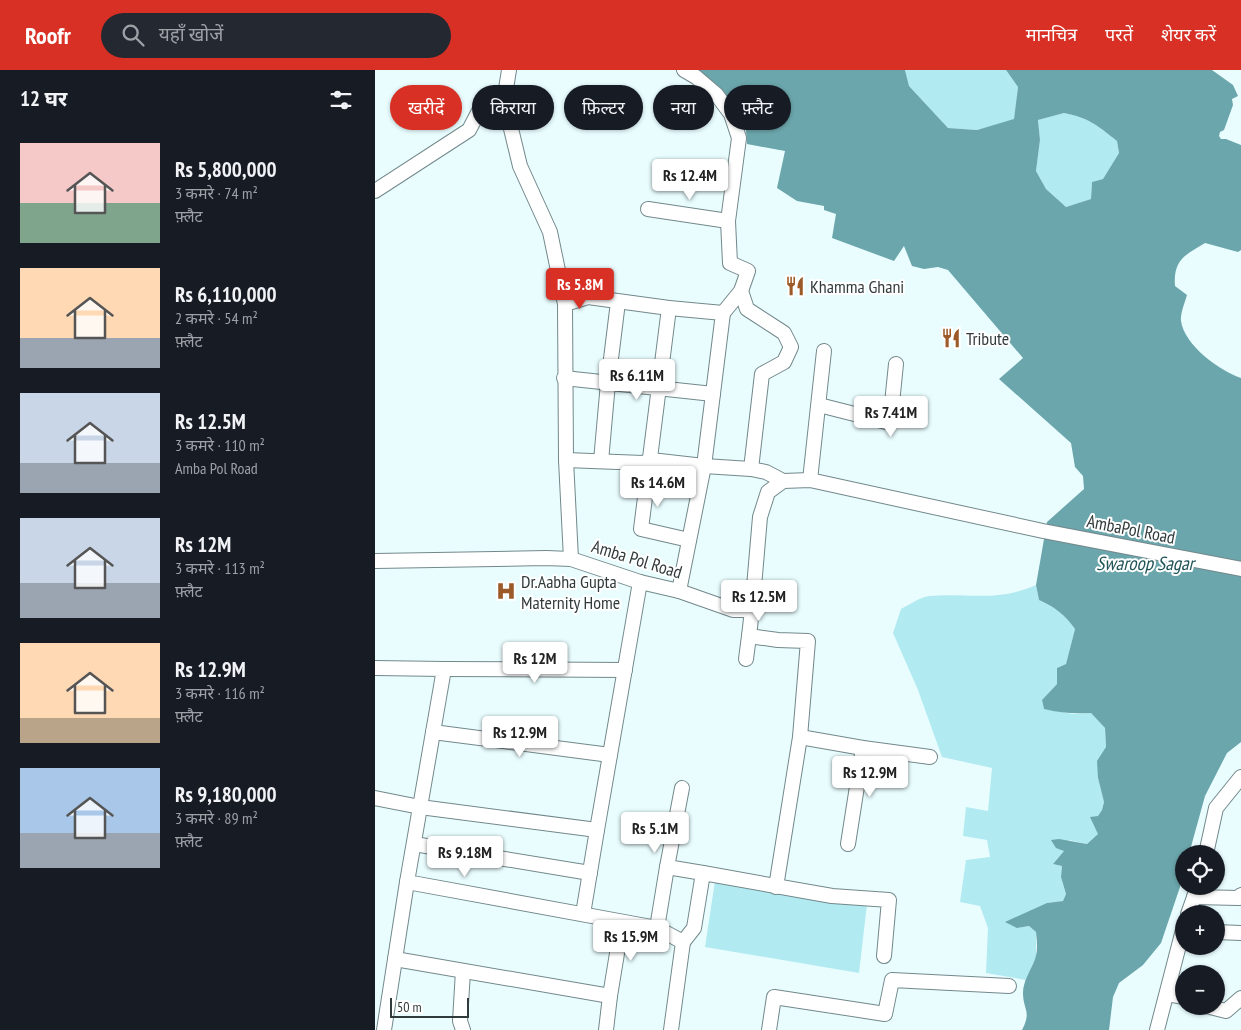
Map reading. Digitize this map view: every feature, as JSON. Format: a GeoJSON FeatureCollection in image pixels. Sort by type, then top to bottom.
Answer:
{"type":"FeatureCollection","features":[{"type":"Feature","properties":{"kind":"street"},"geometry":{"type":"LineString","coordinates":[[507,85],[509,70]]}},
{"type":"Feature","properties":{"kind":"street"},"geometry":{"type":"LineString","coordinates":[[679,591],[704,466],[723,313],[741,291],[748,270],[729,263],[728,221],[739,138],[731,114],[716,94],[696,77],[684,70]]}},
{"type":"Feature","properties":{"kind":"street"},"geometry":{"type":"LineString","coordinates":[[375,191],[469,130],[472,124]]}},
{"type":"Feature","properties":{"kind":"street"},"geometry":{"type":"LineString","coordinates":[[511,130],[520,166],[550,232],[565,304],[564,378],[571,559]]}},
{"type":"Feature","properties":{"kind":"street"},"geometry":{"type":"LineString","coordinates":[[649,209],[728,221]]}},
{"type":"Feature","properties":{"kind":"street"},"geometry":{"type":"LineString","coordinates":[[741,291],[747,309],[784,333],[791,347],[784,362],[762,374],[751,469]]}},
{"type":"Feature","properties":{"kind":"street"},"geometry":{"type":"LineString","coordinates":[[565,304],[588,297],[723,313]]}},
{"type":"Feature","properties":{"kind":"street"},"geometry":{"type":"LineString","coordinates":[[601,461],[618,302]]}},
{"type":"Feature","properties":{"kind":"street"},"geometry":{"type":"LineString","coordinates":[[669,308],[641,529],[689,540]]}},
{"type":"Feature","properties":{"kind":"street"},"geometry":{"type":"LineString","coordinates":[[566,460],[643,463],[651,460],[751,469],[766,472],[783,480],[809,480],[824,351]]}},
{"type":"Feature","properties":{"kind":"street"},"geometry":{"type":"LineString","coordinates":[[819,405],[890,423],[897,364]]}},
{"type":"Feature","properties":{"kind":"street"},"geometry":{"type":"LineString","coordinates":[[564,378],[713,394]]}},
{"type":"Feature","properties":{"kind":"street"},"geometry":{"type":"LineString","coordinates":[[746,659],[752,610],[759,517],[768,492],[783,480]]}},
{"type":"Feature","properties":{"kind":"street","name":"AmbaPol Road"},"geometry":{"type":"LineString","coordinates":[[809,480],[1043,531],[1241,569]]}},
{"type":"Feature","properties":{"kind":"street","name":"Amba Pol Road"},"geometry":{"type":"LineString","coordinates":[[375,561],[571,559],[640,582],[679,591],[733,610],[752,610]]}},
{"type":"Feature","properties":{"kind":"street"},"geometry":{"type":"LineString","coordinates":[[583,914],[640,582]]}},
{"type":"Feature","properties":{"kind":"street"},"geometry":{"type":"LineString","coordinates":[[749,636],[778,640],[809,641],[801,738],[776,887]]}},
{"type":"Feature","properties":{"kind":"street"},"geometry":{"type":"LineString","coordinates":[[375,668],[625,670]]}},
{"type":"Feature","properties":{"kind":"street"},"geometry":{"type":"LineString","coordinates":[[385,1030],[407,882],[444,669]]}},
{"type":"Feature","properties":{"kind":"street"},"geometry":{"type":"LineString","coordinates":[[433,732],[611,755]]}},
{"type":"Feature","properties":{"kind":"street"},"geometry":{"type":"LineString","coordinates":[[801,738],[930,757]]}},
{"type":"Feature","properties":{"kind":"street"},"geometry":{"type":"LineString","coordinates":[[848,844],[863,748]]}},
{"type":"Feature","properties":{"kind":"street"},"geometry":{"type":"LineString","coordinates":[[1208,845],[1216,808],[1241,777]]}},
{"type":"Feature","properties":{"kind":"street"},"geometry":{"type":"LineString","coordinates":[[657,928],[682,788]]}},
{"type":"Feature","properties":{"kind":"street"},"geometry":{"type":"LineString","coordinates":[[375,798],[420,807],[597,830]]}},
{"type":"Feature","properties":{"kind":"street"},"geometry":{"type":"LineString","coordinates":[[414,844],[590,873]]}},
{"type":"Feature","properties":{"kind":"street"},"geometry":{"type":"LineString","coordinates":[[667,867],[832,896],[889,900],[884,956]]}},
{"type":"Feature","properties":{"kind":"street"},"geometry":{"type":"LineString","coordinates":[[671,1030],[683,942],[694,928],[703,873]]}},
{"type":"Feature","properties":{"kind":"street"},"geometry":{"type":"LineString","coordinates":[[407,882],[657,928],[683,942]]}},
{"type":"Feature","properties":{"kind":"street"},"geometry":{"type":"LineString","coordinates":[[1221,895],[1239,898],[1241,895]]}},
{"type":"Feature","properties":{"kind":"street"},"geometry":{"type":"LineString","coordinates":[[606,1030],[622,923]]}},
{"type":"Feature","properties":{"kind":"street"},"geometry":{"type":"LineString","coordinates":[[1225,932],[1241,933]]}},
{"type":"Feature","properties":{"kind":"street"},"geometry":{"type":"LineString","coordinates":[[1157,1030],[1177,955]]}},
{"type":"Feature","properties":{"kind":"street"},"geometry":{"type":"LineString","coordinates":[[395,959],[610,996]]}},
{"type":"Feature","properties":{"kind":"street"},"geometry":{"type":"LineString","coordinates":[[463,971],[460,1020],[463,1030]]}},
{"type":"Feature","properties":{"kind":"street"},"geometry":{"type":"LineString","coordinates":[[769,1030],[774,997],[885,1014],[892,980],[1009,986]]}},
{"type":"Feature","properties":{"kind":"street"},"geometry":{"type":"LineString","coordinates":[[1167,994],[1175,995]]}},
{"type":"Feature","properties":{"kind":"street"},"geometry":{"type":"LineString","coordinates":[[1225,1011],[1241,998]]}},
{"type":"Feature","properties":{"kind":"shaded area"},"geometry":{"type":"Polygon","coordinates":[[[905,70],[1006,70],[1018,87],[1014,120],[977,130],[948,128],[909,86],[905,70]]]}},
{"type":"Feature","properties":{"kind":"shaded area"},"geometry":{"type":"Polygon","coordinates":[[[1064,113],[1086,120],[1104,131],[1117,141],[1119,153],[1103,179],[1092,182],[1091,199],[1066,207],[1046,189],[1036,171],[1040,140],[1038,120],[1064,113]]]}},
{"type":"Feature","properties":{"kind":"shaded area"},"geometry":{"type":"Polygon","coordinates":[[[1036,585],[1039,600],[1059,612],[1075,629],[1066,664],[1057,668],[1057,684],[1042,700],[1044,709],[1073,714],[1091,713],[1105,728],[1106,747],[1098,778],[1104,802],[1098,816],[1098,834],[1087,844],[1069,840],[1064,851],[1053,864],[1062,866],[1061,877],[1066,894],[1063,901],[1047,903],[1017,928],[1029,926],[1036,932],[1036,957],[1026,980],[986,973],[988,928],[980,906],[960,902],[966,860],[990,857],[987,840],[963,836],[966,807],[988,811],[992,768],[942,757],[918,690],[893,633],[901,609],[918,599],[943,595],[996,595],[1036,585]]]}},
{"type":"Feature","properties":{"kind":"shaded area"},"geometry":{"type":"Polygon","coordinates":[[[715,881],[867,904],[859,973],[705,947],[715,881]]]}},
{"type":"Feature","properties":{"kind":"water","name":"Swaroop Sagar"},"geometry":{"type":"Polygon","coordinates":[[[693,70],[905,70],[909,86],[948,128],[977,130],[1014,119],[1018,87],[1006,70],[1212,70],[1233,85],[1238,96],[1232,99],[1233,105],[1224,130],[1220,132],[1219,136],[1221,139],[1241,145],[1241,250],[1238,252],[1205,243],[1186,255],[1178,264],[1175,286],[1187,295],[1181,321],[1189,339],[1204,356],[1223,370],[1241,378],[1241,742],[1227,753],[1205,796],[1191,845],[1175,845],[1175,895],[1177,895],[1161,943],[1143,965],[1119,983],[1113,997],[1109,1030],[1022,1030],[1027,1014],[1023,999],[1023,989],[1036,956],[1036,932],[1029,926],[1017,928],[1005,922],[1047,903],[1063,901],[1066,894],[1061,877],[1062,866],[1053,864],[1064,851],[1056,848],[1051,840],[1059,839],[1087,844],[1098,834],[1090,817],[1098,816],[1104,802],[1098,778],[1097,761],[1106,747],[1105,728],[1091,713],[1067,713],[1044,709],[1042,700],[1057,684],[1057,668],[1066,664],[1075,629],[1059,612],[1039,600],[1036,585],[1047,522],[1084,489],[1083,476],[1075,467],[1071,443],[999,379],[1023,358],[948,270],[938,267],[924,269],[912,266],[904,246],[894,261],[832,238],[836,214],[824,210],[824,206],[797,201],[777,188],[785,151],[747,144],[746,130],[791,130],[791,85],[724,85],[724,102],[714,89],[714,85],[711,85],[693,70]],[[1064,113],[1038,120],[1040,140],[1036,171],[1046,189],[1066,207],[1091,199],[1092,182],[1103,179],[1119,153],[1117,141],[1080,117],[1064,113]]]}},
{"type":"Feature","properties":{"kind":"place","name":"Khamma Ghani"},"geometry":{"type":"Point","coordinates":[795,286]}},
{"type":"Feature","properties":{"kind":"place","name":"Tribute"},"geometry":{"type":"Point","coordinates":[951,338]}},
{"type":"Feature","properties":{"kind":"place","name":"Dr.Aabha Gupta Maternity Home"},"geometry":{"type":"Point","coordinates":[506,591]}}]}
